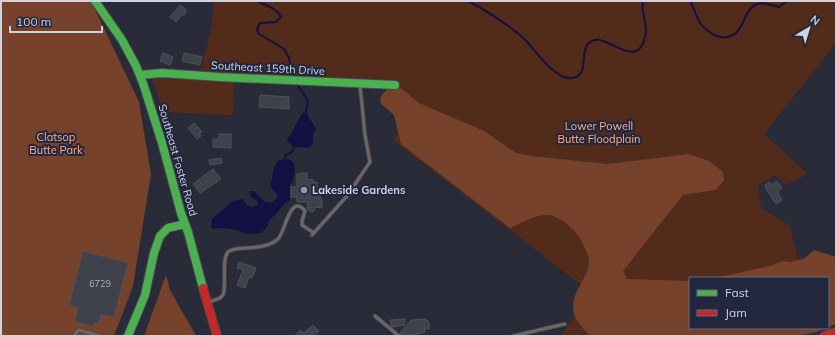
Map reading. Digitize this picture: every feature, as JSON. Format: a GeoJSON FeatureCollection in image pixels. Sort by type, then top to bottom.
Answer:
{"type":"FeatureCollection","features":[{"type":"Feature","properties":{"kind":"street","name":"Southeast Foster Road"},"geometry":{"type":"LineString","coordinates":[[95,1],[122,40],[140,75],[149,100],[180,213],[185,224],[217,336]]}},
{"type":"Feature","properties":{"kind":"street","name":"Southeast 159th Drive"},"geometry":{"type":"LineString","coordinates":[[140,75],[162,73],[219,77],[395,84]]}},
{"type":"Feature","properties":{"kind":"street"},"geometry":{"type":"LineString","coordinates":[[128,336],[145,294],[154,252],[160,236],[168,228],[185,224]]}},
{"type":"Feature","properties":{"kind":"street"},"geometry":{"type":"LineString","coordinates":[[824,336],[836,332]]}},
{"type":"Feature","properties":{"kind":"lane"},"geometry":{"type":"LineString","coordinates":[[208,303],[220,298],[223,295],[225,260],[227,253],[234,249],[270,245],[277,241],[281,236],[290,210],[298,206],[303,208],[305,211],[302,225],[313,234],[347,196],[370,162],[364,128],[360,83]]}},
{"type":"Feature","properties":{"kind":"lane"},"geometry":{"type":"LineString","coordinates":[[375,316],[399,336]]}},
{"type":"Feature","properties":{"kind":"lane"},"geometry":{"type":"LineString","coordinates":[[513,336],[565,324]]}},
{"type":"Feature","properties":{"kind":"lane"},"geometry":{"type":"LineString","coordinates":[[75,336],[76,332],[80,330],[100,336]]}},
{"type":"Feature","properties":{"kind":"green space","name":"Clatsop Butte Park"},"geometry":{"type":"Polygon","coordinates":[[[1,1],[91,1],[139,102],[151,174],[133,286],[114,336],[1,336],[1,1]]]}},
{"type":"Feature","properties":{"kind":"green space","name":"Lower Powell Butte Floodplain"},"geometry":{"type":"Polygon","coordinates":[[[214,1],[836,1],[836,43],[764,134],[808,174],[785,185],[775,175],[758,185],[761,208],[790,226],[802,277],[689,277],[689,329],[810,329],[783,336],[560,336],[593,294],[393,140],[406,123],[380,102],[391,88],[396,85],[387,80],[201,72],[212,23],[214,1]]]}},
{"type":"Feature","properties":{"kind":"green space"},"geometry":{"type":"Polygon","coordinates":[[[152,78],[234,81],[233,115],[163,112],[152,78]]]}},
{"type":"Feature","properties":{"kind":"green space"},"geometry":{"type":"Polygon","coordinates":[[[398,86],[419,103],[484,131],[516,153],[608,164],[689,154],[709,161],[723,172],[724,181],[715,190],[683,195],[623,271],[627,279],[689,281],[689,329],[824,329],[814,333],[793,336],[590,336],[579,323],[573,312],[575,295],[586,273],[589,262],[585,248],[577,234],[564,222],[551,215],[542,215],[510,228],[401,144],[394,115],[381,104],[380,98],[384,93],[398,86]]]}},
{"type":"Feature","properties":{"kind":"green space"},"geometry":{"type":"Polygon","coordinates":[[[814,250],[836,257],[836,324],[829,327],[829,277],[720,277],[770,266],[783,261],[791,262],[805,258],[814,250]]]}},
{"type":"Feature","properties":{"kind":"green space"},"geometry":{"type":"Polygon","coordinates":[[[166,275],[170,290],[196,336],[144,336],[166,275]]]}},
{"type":"Feature","properties":{"kind":"shaded area"},"geometry":{"type":"Polygon","coordinates":[[[306,112],[316,129],[313,134],[313,144],[309,148],[294,148],[287,140],[302,113],[306,112]]]}},
{"type":"Feature","properties":{"kind":"shaded area"},"geometry":{"type":"Polygon","coordinates":[[[289,159],[294,163],[295,171],[292,184],[290,184],[290,200],[285,203],[270,219],[266,228],[261,233],[248,234],[232,229],[214,229],[211,227],[212,219],[233,201],[243,199],[247,205],[253,207],[258,205],[257,201],[250,196],[250,191],[254,191],[265,202],[271,203],[278,197],[270,186],[274,168],[279,160],[289,159]]]}},
{"type":"Feature","properties":{"kind":"building"},"geometry":{"type":"Polygon","coordinates":[[[180,5],[187,11],[176,22],[170,17],[180,5]]]}},
{"type":"Feature","properties":{"kind":"building"},"geometry":{"type":"Polygon","coordinates":[[[163,53],[173,57],[170,65],[160,61],[163,53]]]}},
{"type":"Feature","properties":{"kind":"building"},"geometry":{"type":"Polygon","coordinates":[[[184,53],[202,57],[200,65],[182,61],[184,53]]]}},
{"type":"Feature","properties":{"kind":"building"},"geometry":{"type":"Polygon","coordinates":[[[260,95],[289,97],[289,109],[259,107],[260,95]]]}},
{"type":"Feature","properties":{"kind":"building"},"geometry":{"type":"Polygon","coordinates":[[[194,123],[202,132],[199,134],[201,136],[197,139],[188,128],[194,123]]]}},
{"type":"Feature","properties":{"kind":"building"},"geometry":{"type":"Polygon","coordinates":[[[219,134],[231,134],[231,148],[213,147],[213,139],[219,139],[219,134]]]}},
{"type":"Feature","properties":{"kind":"building"},"geometry":{"type":"Polygon","coordinates":[[[221,158],[222,163],[210,165],[209,160],[221,158]]]}},
{"type":"Feature","properties":{"kind":"building"},"geometry":{"type":"Polygon","coordinates":[[[213,169],[221,179],[200,193],[193,184],[213,169]]]}},
{"type":"Feature","properties":{"kind":"building","name":"Lakeside Gardens"},"geometry":{"type":"Polygon","coordinates":[[[307,173],[307,179],[313,180],[312,182],[317,182],[317,195],[320,196],[322,200],[322,208],[315,207],[314,211],[311,212],[307,209],[308,202],[297,202],[297,197],[291,197],[291,187],[297,187],[297,174],[307,173]]]}},
{"type":"Feature","properties":{"kind":"building"},"geometry":{"type":"Polygon","coordinates":[[[777,181],[782,188],[778,191],[778,194],[782,200],[776,204],[765,185],[769,182],[771,185],[777,181]]]}},
{"type":"Feature","properties":{"kind":"building"},"geometry":{"type":"Polygon","coordinates":[[[83,251],[128,263],[114,317],[101,315],[99,324],[94,323],[93,327],[75,321],[78,308],[69,305],[83,251]]]}},
{"type":"Feature","properties":{"kind":"building"},"geometry":{"type":"Polygon","coordinates":[[[239,262],[256,268],[252,278],[249,277],[245,288],[237,285],[243,270],[237,268],[239,262]]]}},
{"type":"Feature","properties":{"kind":"building"},"geometry":{"type":"Polygon","coordinates":[[[405,319],[405,325],[391,326],[390,320],[405,319]]]}},
{"type":"Feature","properties":{"kind":"building"},"geometry":{"type":"Polygon","coordinates":[[[426,319],[429,322],[429,329],[424,329],[425,332],[411,336],[402,336],[400,333],[411,320],[426,319]]]}},
{"type":"Feature","properties":{"kind":"building"},"geometry":{"type":"Polygon","coordinates":[[[313,325],[319,331],[313,336],[295,336],[300,330],[304,333],[313,325]]]}},
{"type":"Feature","properties":{"kind":"waterway"},"geometry":{"type":"LineString","coordinates":[[257,1],[274,9],[281,17],[276,22],[260,23],[257,29],[259,34],[284,49],[289,58],[293,78]]}},
{"type":"Feature","properties":{"kind":"waterway"},"geometry":{"type":"LineString","coordinates":[[468,1],[510,27],[526,41],[554,71],[566,78],[578,76],[582,71],[586,47],[589,43],[595,40],[601,40],[630,52],[636,51],[641,46],[646,32],[642,5],[643,1]]}},
{"type":"Feature","properties":{"kind":"waterway"},"geometry":{"type":"LineString","coordinates":[[690,1],[699,21],[704,28],[712,34],[722,37],[731,36],[736,33],[749,10],[755,5],[764,3],[779,7],[787,1]]}},
{"type":"Feature","properties":{"kind":"waterway"},"geometry":{"type":"LineString","coordinates":[[295,82],[308,101],[306,112]]}},
{"type":"Feature","properties":{"kind":"waterway"},"geometry":{"type":"LineString","coordinates":[[284,160],[286,155],[292,152],[294,148]]}},
{"type":"Feature","properties":{"kind":"traffic: fast"},"geometry":{"type":"LineString","coordinates":[[95,1],[122,40],[143,83],[162,143],[203,288]]}},
{"type":"Feature","properties":{"kind":"traffic: fast"},"geometry":{"type":"LineString","coordinates":[[140,75],[162,73],[395,85]]}},
{"type":"Feature","properties":{"kind":"traffic: fast"},"geometry":{"type":"LineString","coordinates":[[128,336],[145,295],[154,253],[160,236],[168,228],[185,224]]}},
{"type":"Feature","properties":{"kind":"traffic: jam"},"geometry":{"type":"LineString","coordinates":[[203,288],[217,336]]}},
{"type":"Feature","properties":{"kind":"traffic: jam"},"geometry":{"type":"LineString","coordinates":[[824,336],[836,332]]}},
{"type":"Feature","properties":{"kind":"place","name":"Lakeside Gardens"},"geometry":{"type":"Point","coordinates":[304,190]}}]}
